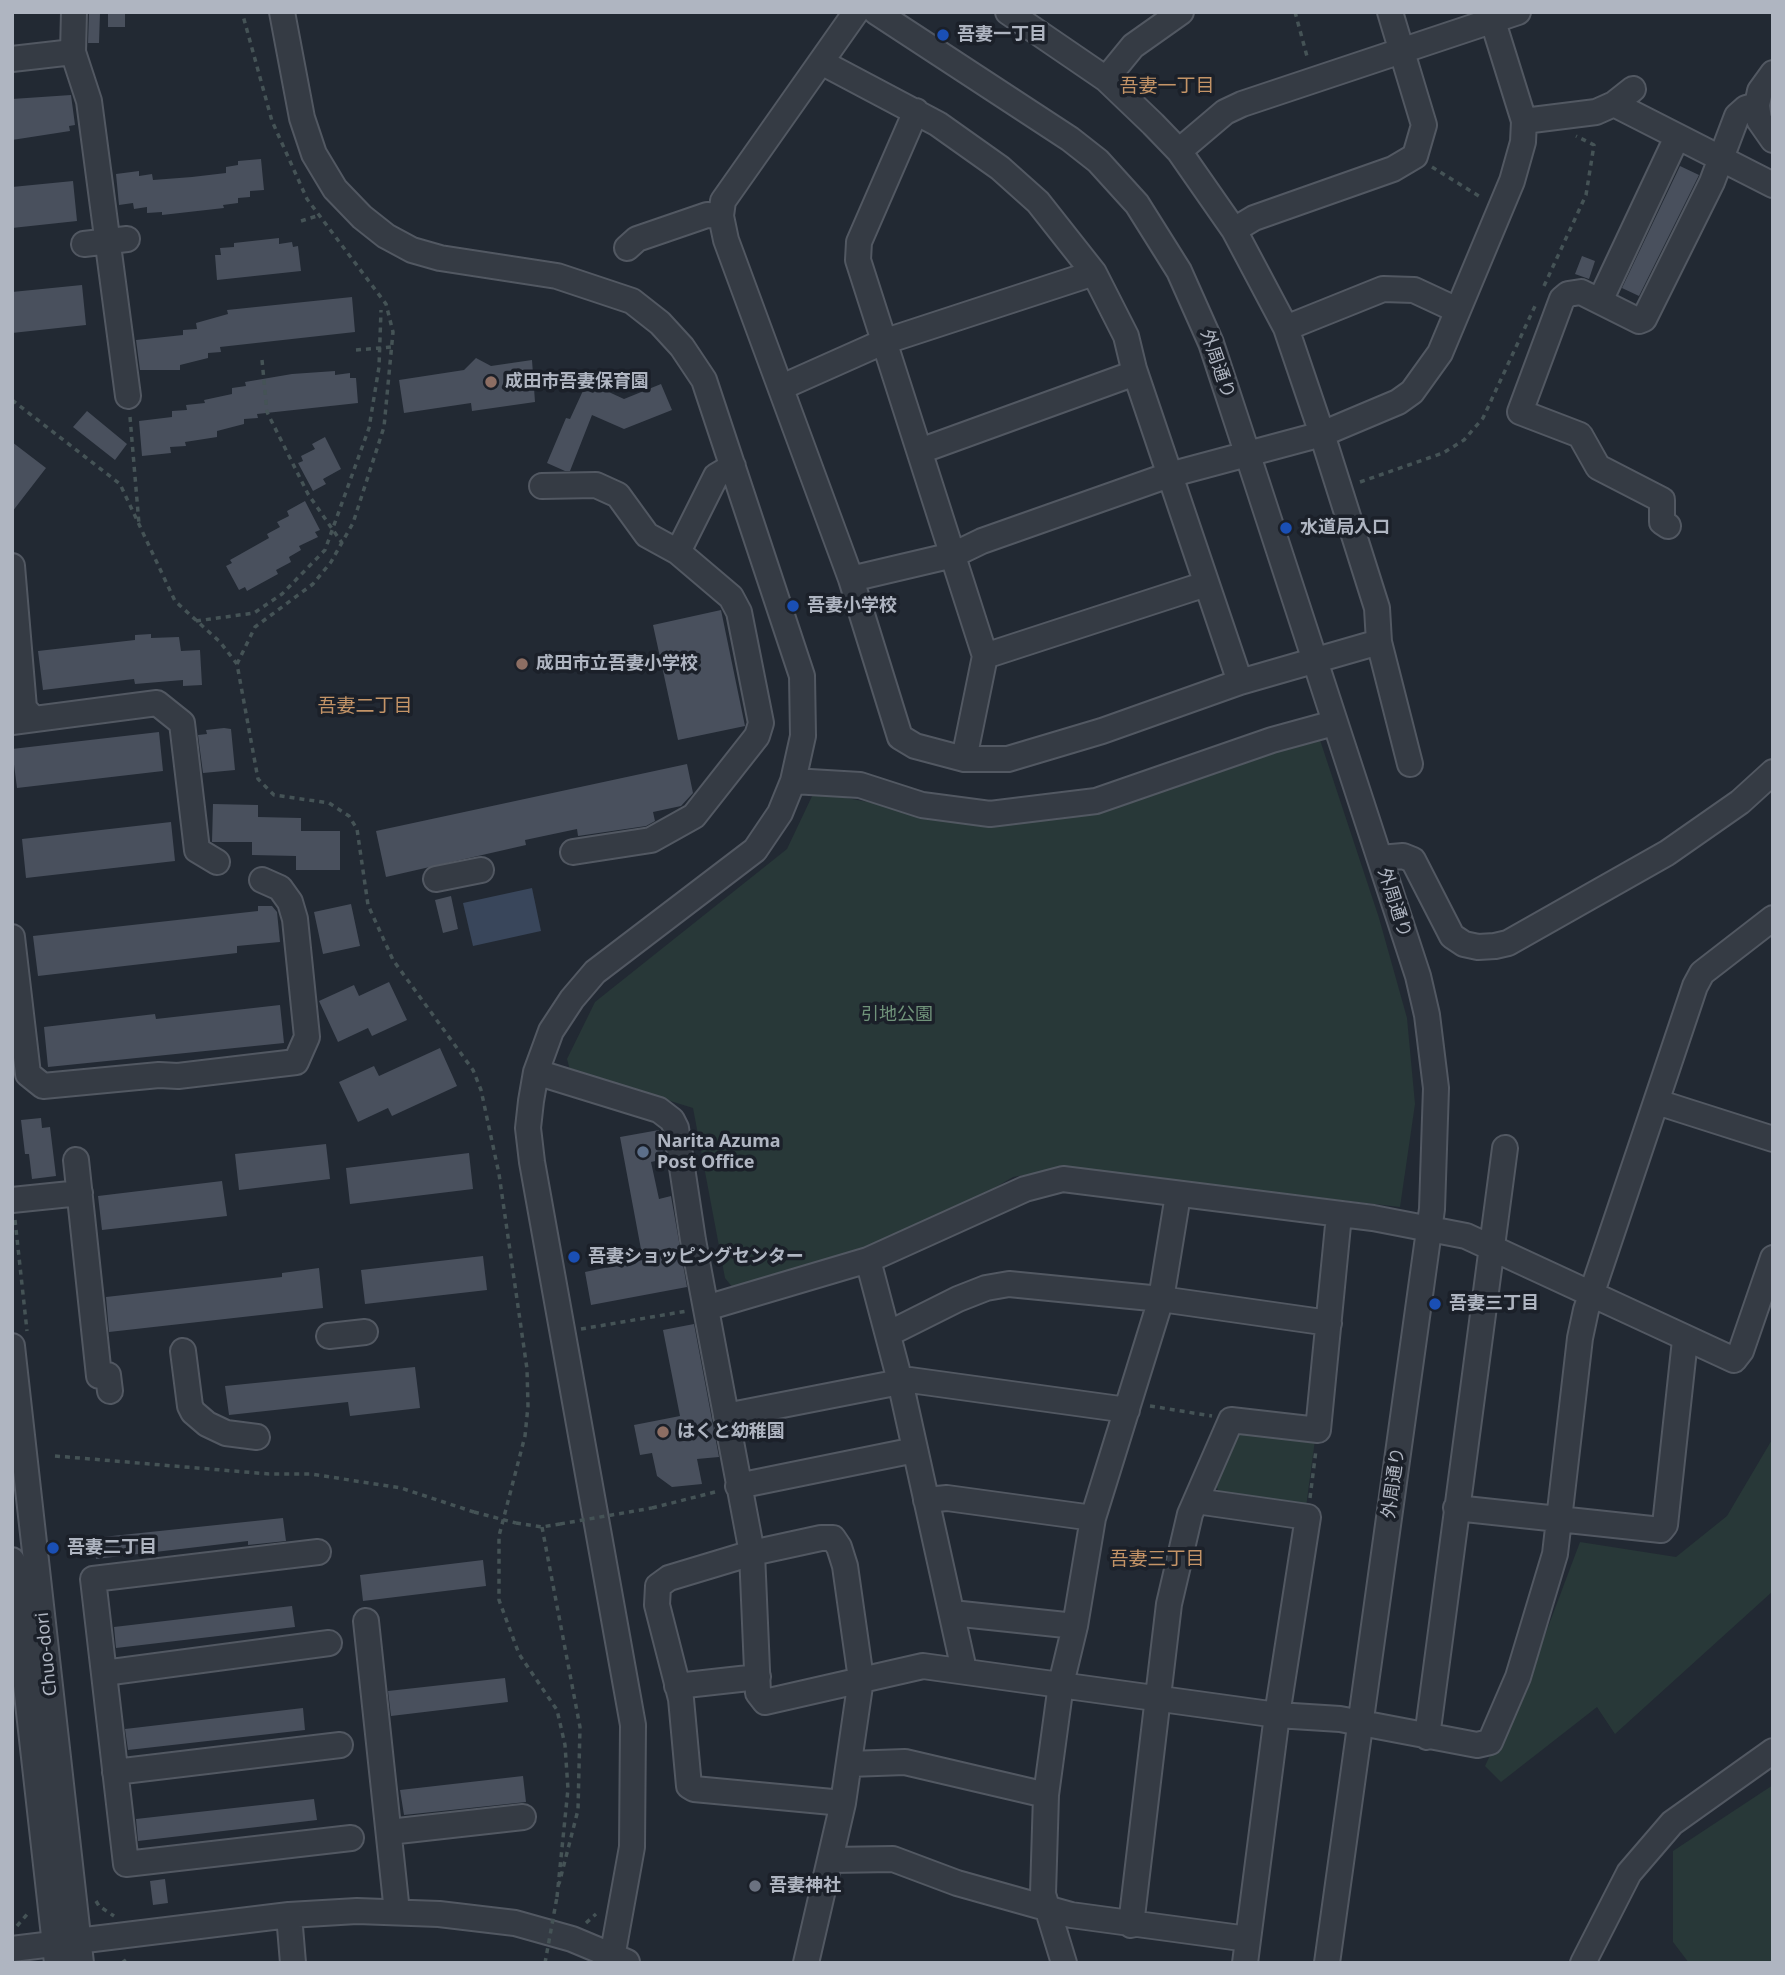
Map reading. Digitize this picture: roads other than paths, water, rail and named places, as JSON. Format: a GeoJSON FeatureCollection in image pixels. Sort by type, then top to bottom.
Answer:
{"type":"FeatureCollection","features":[{"type":"Feature","properties":{"kind":"street"},"geometry":{"type":"LineString","coordinates":[[74,12],[73,52],[89,101],[85,152],[106,241],[128,396]]}},
{"type":"Feature","properties":{"kind":"street"},"geometry":{"type":"LineString","coordinates":[[12,1949],[68,1953],[289,1915],[397,1912],[515,1923],[572,1939],[617,1960],[632,1847],[633,1725],[532,1162],[528,1128],[536,1072],[551,1031],[572,999],[595,972],[755,850],[779,813],[793,781],[803,736],[802,676],[704,380],[682,347],[660,323],[632,302],[557,276],[440,258],[412,250],[386,236],[335,189],[313,153],[302,118],[282,12]]}},
{"type":"Feature","properties":{"kind":"street"},"geometry":{"type":"LineString","coordinates":[[856,12],[723,201],[721,216],[726,240],[851,579],[900,737],[915,746],[964,760],[1020,755],[1102,731],[1240,682],[1379,642]]}},
{"type":"Feature","properties":{"kind":"street","name":"外周通り"},"geometry":{"type":"LineString","coordinates":[[876,12],[1070,139],[1098,162],[1130,196],[1159,236],[1190,292],[1247,453],[1418,976],[1432,1053],[1437,1128],[1429,1229],[1326,1963]]}},
{"type":"Feature","properties":{"kind":"street"},"geometry":{"type":"LineString","coordinates":[[1008,12],[1106,79],[1179,150],[1234,230],[1286,328],[1322,434],[1377,608],[1379,642],[1410,764]]}},
{"type":"Feature","properties":{"kind":"street"},"geometry":{"type":"LineString","coordinates":[[1106,79],[1133,46],[1181,12]]}},
{"type":"Feature","properties":{"kind":"street"},"geometry":{"type":"LineString","coordinates":[[1234,230],[1254,218],[1393,169],[1415,156],[1424,125],[1390,12]]}},
{"type":"Feature","properties":{"kind":"street"},"geometry":{"type":"LineString","coordinates":[[1179,150],[1225,112],[1491,16],[1518,12]]}},
{"type":"Feature","properties":{"kind":"street"},"geometry":{"type":"LineString","coordinates":[[851,579],[953,555],[982,541],[1169,475],[1322,434],[1398,402],[1412,392],[1440,353],[1518,160],[1524,121],[1491,16]]}},
{"type":"Feature","properties":{"kind":"street"},"geometry":{"type":"LineString","coordinates":[[12,59],[73,52]]}},
{"type":"Feature","properties":{"kind":"street"},"geometry":{"type":"LineString","coordinates":[[821,62],[916,111],[1000,168],[1038,202],[1094,273],[1126,336],[1135,373],[1240,682]]}},
{"type":"Feature","properties":{"kind":"street"},"geometry":{"type":"LineString","coordinates":[[1773,73],[1760,90],[1757,105],[1759,120],[1773,140]]}},
{"type":"Feature","properties":{"kind":"street"},"geometry":{"type":"LineString","coordinates":[[1524,121],[1596,112],[1624,96],[1677,137],[1720,161],[1773,185]]}},
{"type":"Feature","properties":{"kind":"street"},"geometry":{"type":"LineString","coordinates":[[1668,526],[1662,522],[1661,500],[1598,467],[1580,435],[1520,412],[1562,299],[1581,292],[1639,321],[1644,319],[1720,161],[1737,116],[1746,107],[1757,105]]}},
{"type":"Feature","properties":{"kind":"street"},"geometry":{"type":"LineString","coordinates":[[916,111],[859,242],[858,260],[985,656],[964,760]]}},
{"type":"Feature","properties":{"kind":"street"},"geometry":{"type":"LineString","coordinates":[[1600,301],[1677,137]]}},
{"type":"Feature","properties":{"kind":"street"},"geometry":{"type":"LineString","coordinates":[[627,248],[637,239],[707,215],[721,216]]}},
{"type":"Feature","properties":{"kind":"street"},"geometry":{"type":"LineString","coordinates":[[782,387],[883,342],[1094,273]]}},
{"type":"Feature","properties":{"kind":"street"},"geometry":{"type":"LineString","coordinates":[[1286,328],[1383,289],[1415,290],[1457,310]]}},
{"type":"Feature","properties":{"kind":"street"},"geometry":{"type":"LineString","coordinates":[[920,451],[1135,373]]}},
{"type":"Feature","properties":{"kind":"street"},"geometry":{"type":"LineString","coordinates":[[678,552],[716,476],[733,466]]}},
{"type":"Feature","properties":{"kind":"street"},"geometry":{"type":"LineString","coordinates":[[542,486],[596,485],[618,495],[647,535],[678,552],[731,597],[739,612],[761,723],[757,736],[694,816],[650,840],[573,852]]}},
{"type":"Feature","properties":{"kind":"street"},"geometry":{"type":"LineString","coordinates":[[12,566],[20,713],[157,703],[172,713],[182,723],[197,850],[217,862]]}},
{"type":"Feature","properties":{"kind":"street"},"geometry":{"type":"LineString","coordinates":[[985,656],[1206,583]]}},
{"type":"Feature","properties":{"kind":"street"},"geometry":{"type":"LineString","coordinates":[[793,781],[860,785],[922,805],[990,814],[1096,801],[1272,740],[1334,723]]}},
{"type":"Feature","properties":{"kind":"street"},"geometry":{"type":"LineString","coordinates":[[1380,858],[1403,856],[1413,860],[1452,936],[1464,944],[1495,946],[1508,943],[1667,853],[1731,809],[1773,772]]}},
{"type":"Feature","properties":{"kind":"street"},"geometry":{"type":"LineString","coordinates":[[436,879],[481,870]]}},
{"type":"Feature","properties":{"kind":"street"},"geometry":{"type":"LineString","coordinates":[[12,937],[28,1074],[43,1086],[159,1074],[178,1076],[296,1062],[307,1037],[295,919],[290,902],[281,888],[262,880]]}},
{"type":"Feature","properties":{"kind":"street"},"geometry":{"type":"LineString","coordinates":[[536,1072],[659,1110],[672,1120],[752,1553],[758,1693],[765,1702],[923,1666],[1277,1715],[1361,1724],[1477,1745],[1490,1742],[1518,1677],[1555,1554],[1580,1338],[1591,1294],[1702,973],[1773,918]]}},
{"type":"Feature","properties":{"kind":"street"},"geometry":{"type":"LineString","coordinates":[[1657,1102],[1773,1139]]}},
{"type":"Feature","properties":{"kind":"street"},"geometry":{"type":"LineString","coordinates":[[1427,1737],[1489,1247],[1505,1148]]}},
{"type":"Feature","properties":{"kind":"street"},"geometry":{"type":"LineString","coordinates":[[76,1160],[99,1376],[108,1375],[110,1391]]}},
{"type":"Feature","properties":{"kind":"street"},"geometry":{"type":"LineString","coordinates":[[706,1308],[868,1260],[1025,1189],[1063,1179],[1339,1214],[1466,1236],[1685,1340],[1734,1360],[1741,1351],[1773,1258]]}},
{"type":"Feature","properties":{"kind":"street"},"geometry":{"type":"LineString","coordinates":[[12,1200],[80,1192]]}},
{"type":"Feature","properties":{"kind":"street"},"geometry":{"type":"LineString","coordinates":[[1064,1963],[1045,1909],[1042,1875],[1046,1796],[1061,1684],[1075,1626],[1093,1518],[1161,1299],[1178,1195]]}},
{"type":"Feature","properties":{"kind":"street"},"geometry":{"type":"LineString","coordinates":[[1131,1925],[1176,1566],[1196,1501],[1231,1420],[1318,1430],[1339,1214]]}},
{"type":"Feature","properties":{"kind":"street"},"geometry":{"type":"LineString","coordinates":[[868,1260],[900,1381],[964,1670]]}},
{"type":"Feature","properties":{"kind":"street"},"geometry":{"type":"LineString","coordinates":[[888,1334],[986,1287],[1009,1284],[1161,1299],[1329,1324]]}},
{"type":"Feature","properties":{"kind":"street"},"geometry":{"type":"LineString","coordinates":[[329,1336],[365,1332]]}},
{"type":"Feature","properties":{"kind":"street"},"geometry":{"type":"LineString","coordinates":[[1456,1508],[1661,1530],[1665,1525],[1685,1340]]}},
{"type":"Feature","properties":{"kind":"street","name":"Chuo-dori"},"geometry":{"type":"LineString","coordinates":[[20,1344],[68,1953]]}},
{"type":"Feature","properties":{"kind":"street"},"geometry":{"type":"LineString","coordinates":[[183,1351],[193,1412],[207,1424],[226,1433],[257,1437]]}},
{"type":"Feature","properties":{"kind":"street"},"geometry":{"type":"LineString","coordinates":[[726,1416],[900,1381],[1128,1406]]}},
{"type":"Feature","properties":{"kind":"street"},"geometry":{"type":"LineString","coordinates":[[738,1486],[915,1450]]}},
{"type":"Feature","properties":{"kind":"street"},"geometry":{"type":"LineString","coordinates":[[926,1500],[947,1497],[1093,1518]]}},
{"type":"Feature","properties":{"kind":"street"},"geometry":{"type":"LineString","coordinates":[[831,1860],[892,1859],[957,1883],[1045,1909],[1247,1951],[1277,1715],[1308,1517],[1196,1501]]}},
{"type":"Feature","properties":{"kind":"street"},"geometry":{"type":"LineString","coordinates":[[806,1963],[843,1802],[861,1679],[845,1566],[833,1538],[752,1553],[669,1578],[658,1586],[657,1605],[677,1686],[689,1786],[694,1789],[843,1802]]}},
{"type":"Feature","properties":{"kind":"street"},"geometry":{"type":"LineString","coordinates":[[318,1552],[93,1579],[126,1864],[351,1840],[523,1816]]}},
{"type":"Feature","properties":{"kind":"street","name":"Chuo-dori"},"geometry":{"type":"LineString","coordinates":[[12,1560],[68,1953]]}},
{"type":"Feature","properties":{"kind":"street"},"geometry":{"type":"LineString","coordinates":[[952,1613],[1075,1626]]}},
{"type":"Feature","properties":{"kind":"street"},"geometry":{"type":"LineString","coordinates":[[366,1621],[397,1912]]}},
{"type":"Feature","properties":{"kind":"street"},"geometry":{"type":"LineString","coordinates":[[103,1673],[329,1643]]}},
{"type":"Feature","properties":{"kind":"street"},"geometry":{"type":"LineString","coordinates":[[677,1686],[758,1677]]}},
{"type":"Feature","properties":{"kind":"street"},"geometry":{"type":"LineString","coordinates":[[115,1772],[340,1745]]}},
{"type":"Feature","properties":{"kind":"street"},"geometry":{"type":"LineString","coordinates":[[1583,1963],[1629,1873],[1672,1823],[1773,1751]]}},
{"type":"Feature","properties":{"kind":"street"},"geometry":{"type":"LineString","coordinates":[[849,1764],[905,1762],[1046,1796]]}},
{"type":"Feature","properties":{"kind":"street"},"geometry":{"type":"LineString","coordinates":[[289,1915],[293,1963]]}},
{"type":"Feature","properties":{"kind":"water"},"geometry":{"type":"Polygon","coordinates":[[[532,888],[541,931],[473,946],[463,903],[532,888]]]}},
{"type":"Feature","properties":{"kind":"place","name":"吾妻一丁目"},"geometry":{"type":"Point","coordinates":[943,35]}},
{"type":"Feature","properties":{"kind":"place","name":"成田市吾妻保育園"},"geometry":{"type":"Point","coordinates":[491,382]}},
{"type":"Feature","properties":{"kind":"place","name":"水道局入口"},"geometry":{"type":"Point","coordinates":[1286,528]}},
{"type":"Feature","properties":{"kind":"place","name":"吾妻小学校"},"geometry":{"type":"Point","coordinates":[793,606]}},
{"type":"Feature","properties":{"kind":"place","name":"成田市立吾妻小学校"},"geometry":{"type":"Point","coordinates":[522,664]}},
{"type":"Feature","properties":{"kind":"place","name":"Narita Azuma Post Office"},"geometry":{"type":"Point","coordinates":[643,1152]}},
{"type":"Feature","properties":{"kind":"place","name":"吾妻ショッピングセンター"},"geometry":{"type":"Point","coordinates":[574,1257]}},
{"type":"Feature","properties":{"kind":"place","name":"吾妻三丁目"},"geometry":{"type":"Point","coordinates":[1435,1304]}},
{"type":"Feature","properties":{"kind":"place","name":"はくと幼稚園"},"geometry":{"type":"Point","coordinates":[663,1432]}},
{"type":"Feature","properties":{"kind":"place","name":"吾妻二丁目"},"geometry":{"type":"Point","coordinates":[53,1548]}},
{"type":"Feature","properties":{"kind":"place","name":"吾妻神社"},"geometry":{"type":"Point","coordinates":[755,1886]}},
{"type":"Feature","properties":{"kind":"district","name":"吾妻一丁目"},"geometry":{"type":"Point","coordinates":[1167,87]}},
{"type":"Feature","properties":{"kind":"district","name":"吾妻二丁目"},"geometry":{"type":"Point","coordinates":[365,707]}},
{"type":"Feature","properties":{"kind":"district","name":"吾妻三丁目"},"geometry":{"type":"Point","coordinates":[1157,1560]}},
{"type":"Feature","properties":{"kind":"park label","name":"引地公園"},"geometry":{"type":"Point","coordinates":[897,1015]}}]}
